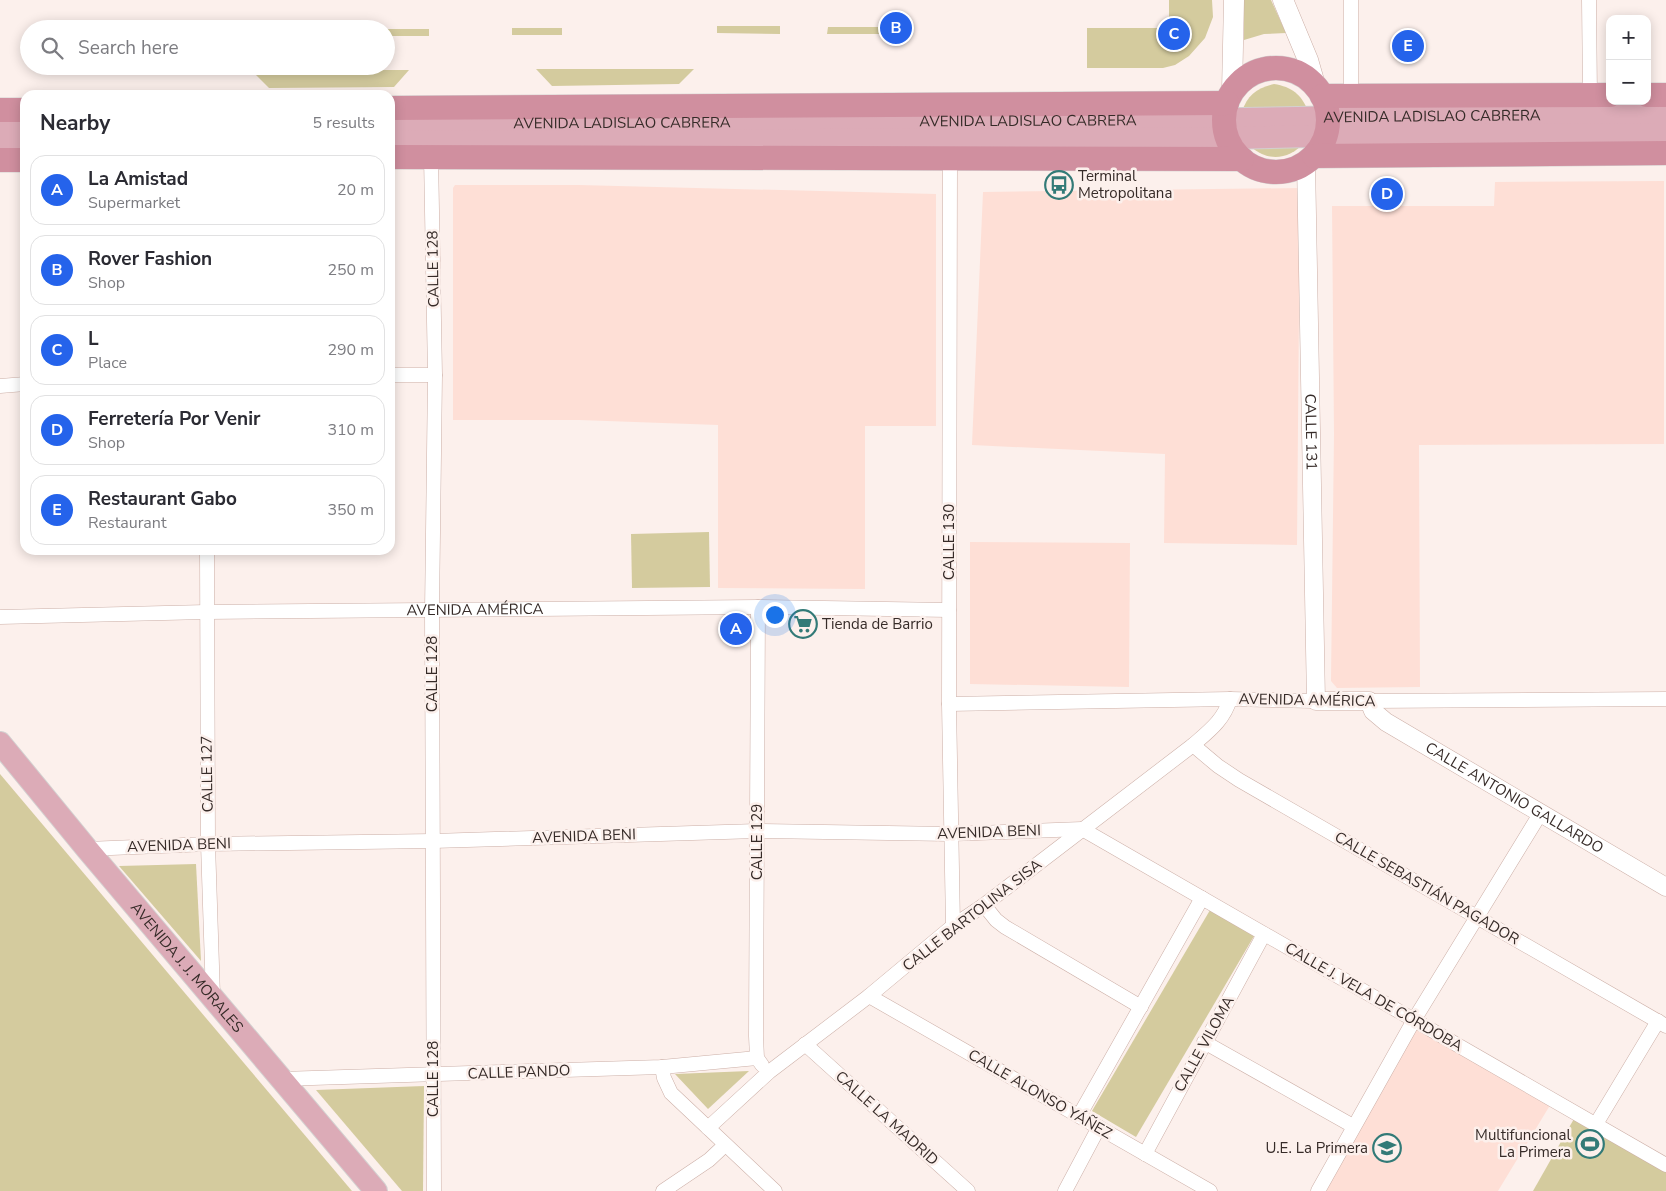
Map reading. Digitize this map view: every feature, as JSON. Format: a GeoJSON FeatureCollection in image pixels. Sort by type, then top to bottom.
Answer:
{"type":"FeatureCollection","features":[{"type":"Feature","properties":{"kind":"highway"},"geometry":{"type":"LineString","coordinates":[[1279,68],[1300,74],[1319,126],[1294,168],[1281,172],[1274,171],[1254,167],[1242,159],[1233,149],[1228,113],[1239,82],[1257,71],[1279,68]]}},
{"type":"Feature","properties":{"kind":"highway","name":"AVENIDA LADISLAO CABRERA"},"geometry":{"type":"LineString","coordinates":[[1319,126],[1352,126],[1600,95]]}},
{"type":"Feature","properties":{"kind":"highway"},"geometry":{"type":"LineString","coordinates":[[1651,95],[1666,95]]}},
{"type":"Feature","properties":{"kind":"highway","name":"AVENIDA LADISLAO CABRERA"},"geometry":{"type":"LineString","coordinates":[[395,108],[1228,113]]}},
{"type":"Feature","properties":{"kind":"highway"},"geometry":{"type":"LineString","coordinates":[[0,110],[20,110]]}},
{"type":"Feature","properties":{"kind":"highway","name":"AVENIDA LADISLAO CABRERA"},"geometry":{"type":"LineString","coordinates":[[1319,126],[1352,126],[1666,154]]}},
{"type":"Feature","properties":{"kind":"highway"},"geometry":{"type":"LineString","coordinates":[[395,157],[1242,159]]}},
{"type":"Feature","properties":{"kind":"highway"},"geometry":{"type":"LineString","coordinates":[[0,160],[20,160]]}},
{"type":"Feature","properties":{"kind":"main road"},"geometry":{"type":"LineString","coordinates":[[1228,113],[1234,0]]}},
{"type":"Feature","properties":{"kind":"main road"},"geometry":{"type":"LineString","coordinates":[[1283,0],[1308,60],[1319,126]]}},
{"type":"Feature","properties":{"kind":"main road","name":"AVENIDA LADISLAO CABRERA"},"geometry":{"type":"LineString","coordinates":[[395,142],[1228,113]]}},
{"type":"Feature","properties":{"kind":"main road","name":"AVENIDA LADISLAO CABRERA"},"geometry":{"type":"LineString","coordinates":[[395,124],[1228,113],[1319,126]]}},
{"type":"Feature","properties":{"kind":"main road","name":"AVENIDA LADISLAO CABRERA"},"geometry":{"type":"LineString","coordinates":[[1352,126],[1666,114]]}},
{"type":"Feature","properties":{"kind":"main road"},"geometry":{"type":"LineString","coordinates":[[0,124],[20,124]]}},
{"type":"Feature","properties":{"kind":"main road","name":"AVENIDA LADISLAO CABRERA"},"geometry":{"type":"LineString","coordinates":[[1352,126],[1666,134]]}},
{"type":"Feature","properties":{"kind":"main road"},"geometry":{"type":"LineString","coordinates":[[0,143],[20,143]]}},
{"type":"Feature","properties":{"kind":"main road","name":"AVENIDA J. J. MORALES"},"geometry":{"type":"LineString","coordinates":[[0,743],[87,849],[376,1191]]}},
{"type":"Feature","properties":{"kind":"street"},"geometry":{"type":"LineString","coordinates":[[1351,0],[1352,126]]}},
{"type":"Feature","properties":{"kind":"street"},"geometry":{"type":"LineString","coordinates":[[1589,0],[1600,95]]}},
{"type":"Feature","properties":{"kind":"street","name":"CALLE 131"},"geometry":{"type":"LineString","coordinates":[[1316,701],[1319,126]]}},
{"type":"Feature","properties":{"kind":"street","name":"CALLE 128"},"geometry":{"type":"LineString","coordinates":[[431,156],[435,374],[432,611],[434,1191]]}},
{"type":"Feature","properties":{"kind":"street","name":"CALLE 130"},"geometry":{"type":"LineString","coordinates":[[950,159],[948,704],[953,926]]}},
{"type":"Feature","properties":{"kind":"street"},"geometry":{"type":"LineString","coordinates":[[395,375],[435,374]]}},
{"type":"Feature","properties":{"kind":"street"},"geometry":{"type":"LineString","coordinates":[[0,386],[20,384]]}},
{"type":"Feature","properties":{"kind":"street","name":"CALLE 127"},"geometry":{"type":"LineString","coordinates":[[206,555],[208,844],[213,998]]}},
{"type":"Feature","properties":{"kind":"street","name":"AVENIDA AMÉRICA"},"geometry":{"type":"LineString","coordinates":[[0,617],[206,612],[758,607],[949,610]]}},
{"type":"Feature","properties":{"kind":"street","name":"CALLE 129"},"geometry":{"type":"LineString","coordinates":[[757,1058],[758,607]]}},
{"type":"Feature","properties":{"kind":"street","name":"AVENIDA AMÉRICA"},"geometry":{"type":"LineString","coordinates":[[948,704],[1230,699],[1316,701],[1666,699]]}},
{"type":"Feature","properties":{"kind":"street","name":"CALLE BARTOLINA SISA"},"geometry":{"type":"LineString","coordinates":[[708,1128],[770,1072],[869,996],[953,926],[984,905],[1193,745],[1222,718],[1230,699]]}},
{"type":"Feature","properties":{"kind":"street","name":"CALLE ANTONIO GALLARDO"},"geometry":{"type":"LineString","coordinates":[[1369,701],[1373,711],[1386,722],[1666,887]]}},
{"type":"Feature","properties":{"kind":"street","name":"CALLE SEBASTIÁN PAGADOR"},"geometry":{"type":"LineString","coordinates":[[1193,745],[1218,766],[1239,780],[1662,1024]]}},
{"type":"Feature","properties":{"kind":"street"},"geometry":{"type":"LineString","coordinates":[[1318,1191],[1414,1020],[1540,814]]}},
{"type":"Feature","properties":{"kind":"street","name":"AVENIDA BENI"},"geometry":{"type":"LineString","coordinates":[[87,849],[208,844],[433,841],[757,830],[950,834],[1082,829]]}},
{"type":"Feature","properties":{"kind":"street","name":"CALLE J. VELA DE CÓRDOBA"},"geometry":{"type":"LineString","coordinates":[[1082,829],[1666,1165]]}},
{"type":"Feature","properties":{"kind":"street"},"geometry":{"type":"LineString","coordinates":[[1079,1116],[1202,898]]}},
{"type":"Feature","properties":{"kind":"street"},"geometry":{"type":"LineString","coordinates":[[984,905],[996,920],[1005,926],[1142,1007]]}},
{"type":"Feature","properties":{"kind":"street","name":"CALLE VILOMA"},"geometry":{"type":"LineString","coordinates":[[1145,1154],[1264,934]]}},
{"type":"Feature","properties":{"kind":"street","name":"CALLE ALONSO YÁÑEZ"},"geometry":{"type":"LineString","coordinates":[[869,996],[1210,1191]]}},
{"type":"Feature","properties":{"kind":"street"},"geometry":{"type":"LineString","coordinates":[[1596,1124],[1662,1024]]}},
{"type":"Feature","properties":{"kind":"street"},"geometry":{"type":"LineString","coordinates":[[1204,1042],[1354,1126]]}},
{"type":"Feature","properties":{"kind":"street","name":"CALLE LA MADRID"},"geometry":{"type":"LineString","coordinates":[[805,1044],[968,1191]]}},
{"type":"Feature","properties":{"kind":"street"},"geometry":{"type":"LineString","coordinates":[[757,1058],[770,1072]]}},
{"type":"Feature","properties":{"kind":"street","name":"CALLE PANDO"},"geometry":{"type":"LineString","coordinates":[[281,1079],[662,1067],[757,1058]]}},
{"type":"Feature","properties":{"kind":"street"},"geometry":{"type":"LineString","coordinates":[[662,1067],[664,1078],[671,1093],[775,1191]]}},
{"type":"Feature","properties":{"kind":"street"},"geometry":{"type":"LineString","coordinates":[[1066,1191],[1099,1128]]}},
{"type":"Feature","properties":{"kind":"street"},"geometry":{"type":"LineString","coordinates":[[662,1191],[709,1160],[725,1145]]}},
{"type":"Feature","properties":{"kind":"shaded area"},"geometry":{"type":"Polygon","coordinates":[[[1169,0],[1212,0],[1213,17],[1205,38],[1189,56],[1175,65],[1163,68],[1087,68],[1087,28],[1169,28],[1169,0]]]}},
{"type":"Feature","properties":{"kind":"shaded area"},"geometry":{"type":"Polygon","coordinates":[[[1244,0],[1271,0],[1286,33],[1264,34],[1244,40],[1244,0]]]}},
{"type":"Feature","properties":{"kind":"shaded area"},"geometry":{"type":"Polygon","coordinates":[[[717,26],[780,26],[780,34],[717,33],[717,26]]]}},
{"type":"Feature","properties":{"kind":"shaded area"},"geometry":{"type":"Polygon","coordinates":[[[828,27],[890,27],[890,34],[827,34],[828,27]]]}},
{"type":"Feature","properties":{"kind":"shaded area"},"geometry":{"type":"Polygon","coordinates":[[[512,28],[562,28],[562,35],[512,35],[512,28]]]}},
{"type":"Feature","properties":{"kind":"shaded area"},"geometry":{"type":"Polygon","coordinates":[[[395,29],[429,29],[429,36],[395,36],[395,29]]]}},
{"type":"Feature","properties":{"kind":"shaded area"},"geometry":{"type":"Polygon","coordinates":[[[536,69],[694,69],[679,84],[552,86],[536,69]]]}},
{"type":"Feature","properties":{"kind":"shaded area"},"geometry":{"type":"Polygon","coordinates":[[[395,70],[409,70],[394,87],[269,88],[256,75],[395,75],[395,70]]]}},
{"type":"Feature","properties":{"kind":"shaded area"},"geometry":{"type":"Polygon","coordinates":[[[1274,84],[1295,92],[1308,111],[1242,112],[1247,101],[1254,93],[1274,84]]]}},
{"type":"Feature","properties":{"kind":"shaded area"},"geometry":{"type":"Polygon","coordinates":[[[1246,142],[1305,142],[1291,153],[1276,157],[1260,153],[1246,142]]]}},
{"type":"Feature","properties":{"kind":"shaded area"},"geometry":{"type":"Polygon","coordinates":[[[1664,181],[1664,444],[1419,445],[1420,687],[1337,688],[1331,681],[1334,434],[1332,206],[1494,206],[1495,182],[1664,181]]]}},
{"type":"Feature","properties":{"kind":"shaded area"},"geometry":{"type":"Polygon","coordinates":[[[455,185],[579,185],[936,194],[936,426],[865,426],[865,589],[718,588],[718,425],[579,420],[453,420],[453,188],[455,185]]]}},
{"type":"Feature","properties":{"kind":"shaded area"},"geometry":{"type":"Polygon","coordinates":[[[1300,188],[1297,545],[1164,543],[1165,454],[972,445],[983,192],[1300,188]]]}},
{"type":"Feature","properties":{"kind":"shaded area"},"geometry":{"type":"Polygon","coordinates":[[[709,532],[710,587],[632,588],[631,534],[709,532]]]}},
{"type":"Feature","properties":{"kind":"shaded area"},"geometry":{"type":"Polygon","coordinates":[[[970,542],[1130,543],[1129,687],[970,684],[970,542]]]}},
{"type":"Feature","properties":{"kind":"shaded area"},"geometry":{"type":"Polygon","coordinates":[[[0,774],[352,1191],[0,1191],[0,774]]]}},
{"type":"Feature","properties":{"kind":"shaded area"},"geometry":{"type":"Polygon","coordinates":[[[196,864],[201,961],[119,866],[196,864]]]}},
{"type":"Feature","properties":{"kind":"shaded area"},"geometry":{"type":"Polygon","coordinates":[[[1213,905],[1257,931],[1136,1137],[1092,1111],[1213,905]]]}},
{"type":"Feature","properties":{"kind":"shaded area"},"geometry":{"type":"Polygon","coordinates":[[[1419,1029],[1552,1102],[1498,1191],[1320,1191],[1412,1031],[1419,1029]]]}},
{"type":"Feature","properties":{"kind":"shaded area"},"geometry":{"type":"Polygon","coordinates":[[[749,1071],[708,1109],[675,1074],[749,1071]]]}},
{"type":"Feature","properties":{"kind":"shaded area"},"geometry":{"type":"Polygon","coordinates":[[[424,1086],[423,1191],[402,1191],[316,1090],[424,1086]]]}},
{"type":"Feature","properties":{"kind":"shaded area","name":"Multifuncional La Primera"},"geometry":{"type":"Polygon","coordinates":[[[1575,1117],[1666,1171],[1666,1191],[1533,1191],[1575,1117]]]}},
{"type":"Feature","properties":{"kind":"place","name":"Rover Fashion"},"geometry":{"type":"Point","coordinates":[896,28]}},
{"type":"Feature","properties":{"kind":"place","name":"L"},"geometry":{"type":"Point","coordinates":[1174,34]}},
{"type":"Feature","properties":{"kind":"place","name":"Restaurant Gabo"},"geometry":{"type":"Point","coordinates":[1408,46]}},
{"type":"Feature","properties":{"kind":"place","name":"Terminal Metropolitana"},"geometry":{"type":"Point","coordinates":[1059,185]}},
{"type":"Feature","properties":{"kind":"place","name":"Ferretería Por Venir"},"geometry":{"type":"Point","coordinates":[1387,194]}},
{"type":"Feature","properties":{"kind":"place","name":"Tienda de Barrio"},"geometry":{"type":"Point","coordinates":[803,624]}},
{"type":"Feature","properties":{"kind":"place","name":"La Amistad"},"geometry":{"type":"Point","coordinates":[736,629]}},
{"type":"Feature","properties":{"kind":"place","name":"Multifuncional La Primera"},"geometry":{"type":"Point","coordinates":[1590,1144]}},
{"type":"Feature","properties":{"kind":"place","name":"U.E. La Primera"},"geometry":{"type":"Point","coordinates":[1387,1148]}}]}
